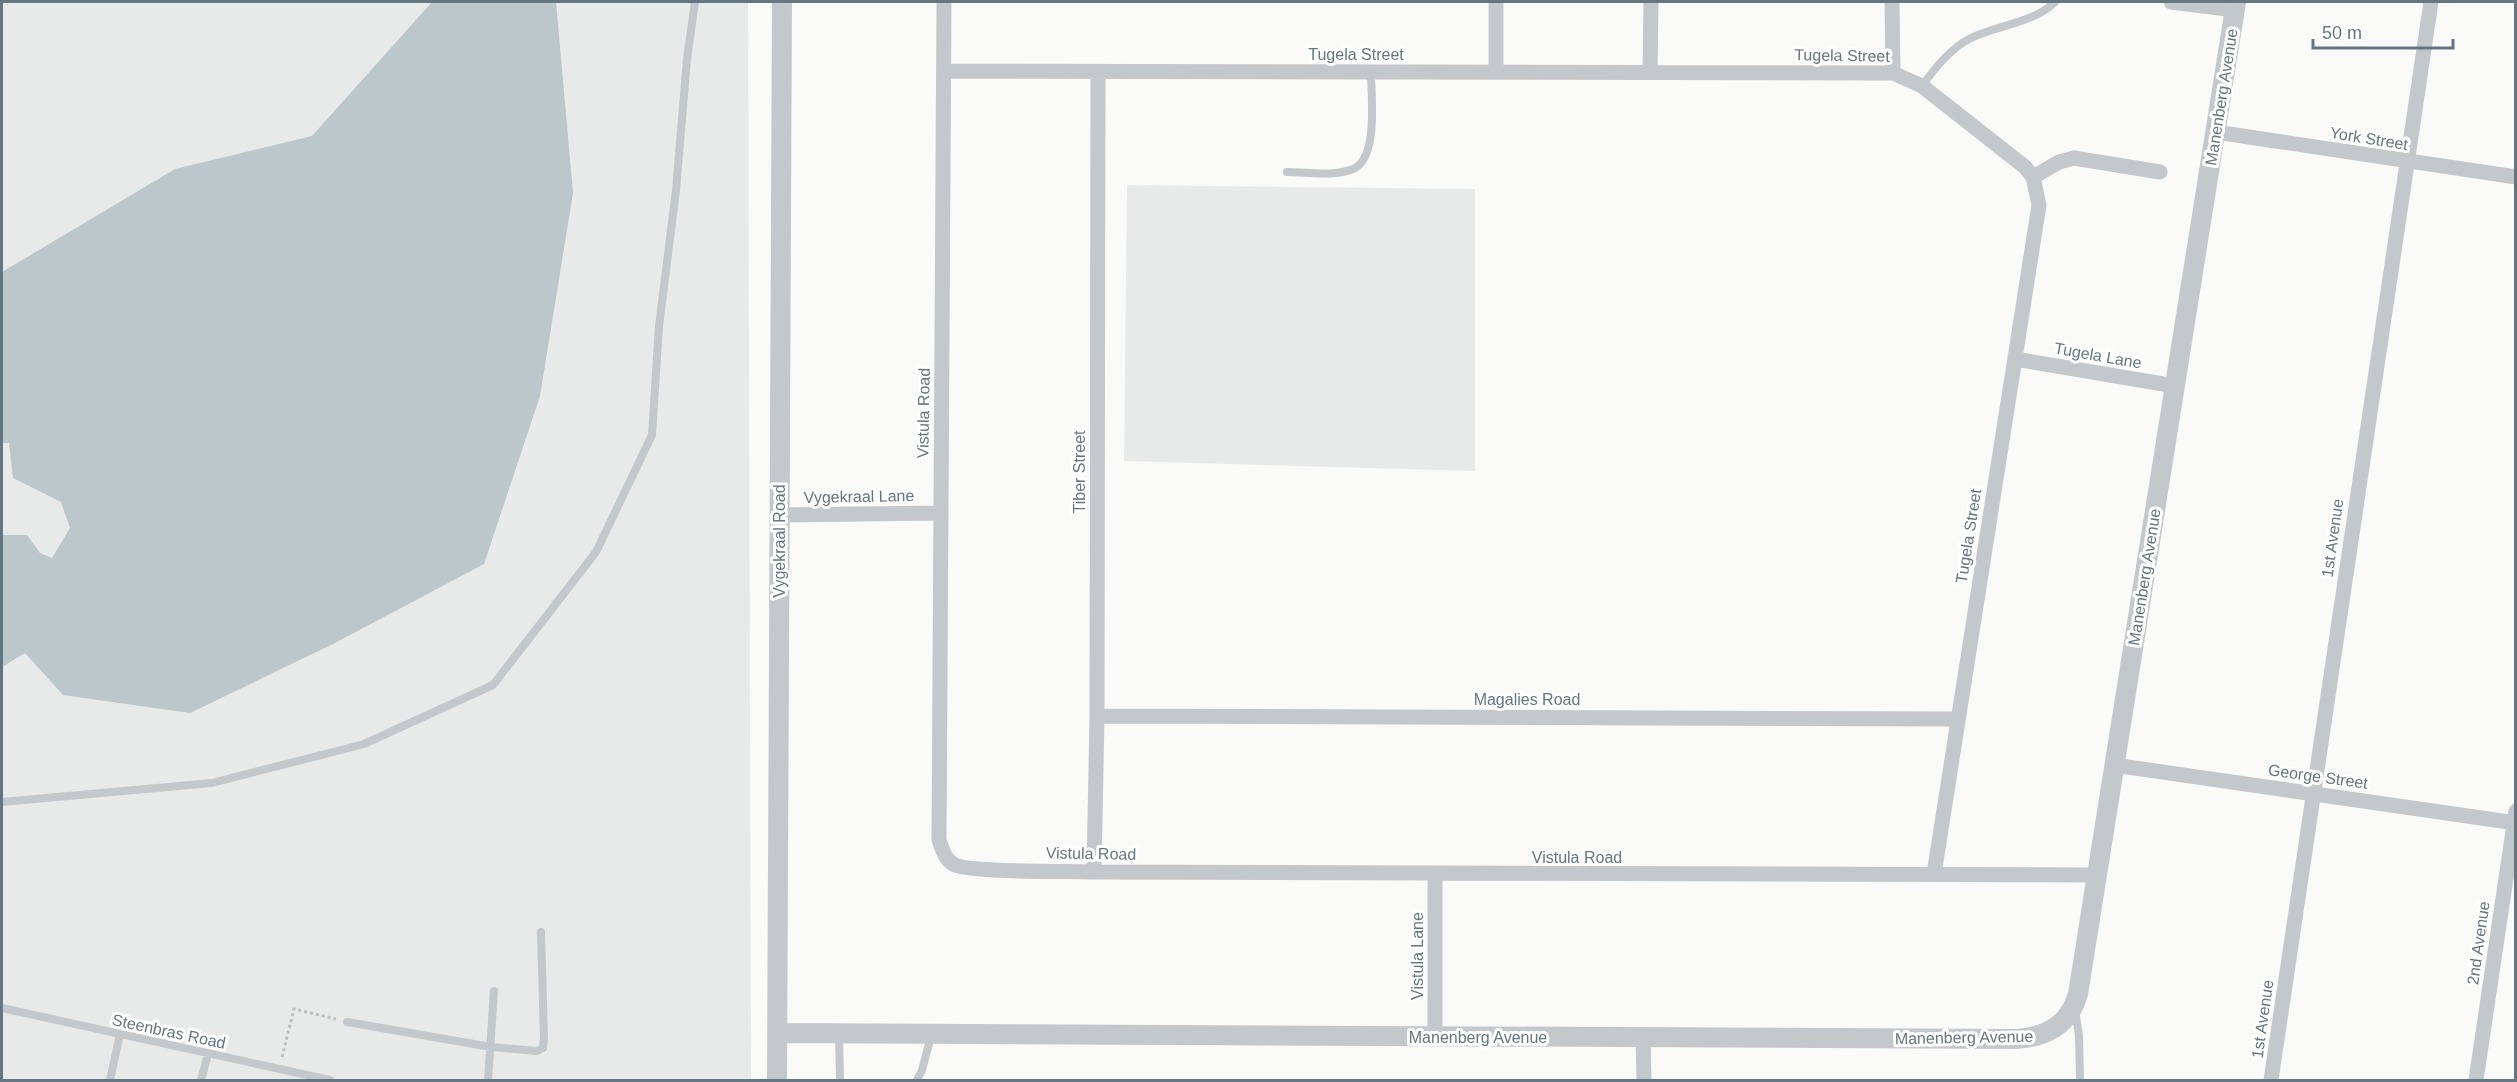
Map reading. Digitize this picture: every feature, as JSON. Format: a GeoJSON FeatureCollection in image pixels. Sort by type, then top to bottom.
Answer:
{"type":"FeatureCollection","features":[{"type":"Feature","properties":{"kind":"street","name":"Vygekraal Road"},"geometry":{"type":"LineString","coordinates":[[777,1080],[782,2]]}},
{"type":"Feature","properties":{"kind":"street","name":"Vistula Road"},"geometry":{"type":"LineString","coordinates":[[944,2],[939,840],[944,855],[952,864],[962,867],[1094,872],[1435,875],[2096,875]]}},
{"type":"Feature","properties":{"kind":"street"},"geometry":{"type":"LineString","coordinates":[[1496,2],[1496,71]]}},
{"type":"Feature","properties":{"kind":"street"},"geometry":{"type":"LineString","coordinates":[[1650,72],[1651,2]]}},
{"type":"Feature","properties":{"kind":"street"},"geometry":{"type":"LineString","coordinates":[[1892,2],[1893,73]]}},
{"type":"Feature","properties":{"kind":"street"},"geometry":{"type":"LineString","coordinates":[[2171,2],[2235,6]]}},
{"type":"Feature","properties":{"kind":"street","name":"1st Avenue"},"geometry":{"type":"LineString","coordinates":[[2271,1080],[2431,2]]}},
{"type":"Feature","properties":{"kind":"street","name":"Manenberg Avenue"},"geometry":{"type":"LineString","coordinates":[[778,1033],[2034,1038],[2058,1027],[2074,1007],[2235,6]]}},
{"type":"Feature","properties":{"kind":"street","name":"Tugela Street"},"geometry":{"type":"LineString","coordinates":[[944,71],[1893,73],[1922,86],[2025,167],[2033,177],[2039,205],[1934,874]]}},
{"type":"Feature","properties":{"kind":"street","name":"Tiber Street"},"geometry":{"type":"LineString","coordinates":[[1094,872],[1097,716],[1098,73]]}},
{"type":"Feature","properties":{"kind":"street","name":"York Street"},"geometry":{"type":"LineString","coordinates":[[2216,132],[2516,177]]}},
{"type":"Feature","properties":{"kind":"street"},"geometry":{"type":"LineString","coordinates":[[2033,177],[2059,162],[2074,158],[2160,172]]}},
{"type":"Feature","properties":{"kind":"street","name":"Tugela Lane"},"geometry":{"type":"LineString","coordinates":[[2015,359],[2175,386]]}},
{"type":"Feature","properties":{"kind":"street","name":"Vygekraal Lane"},"geometry":{"type":"LineString","coordinates":[[779,515],[940,513]]}},
{"type":"Feature","properties":{"kind":"street","name":"Magalies Road"},"geometry":{"type":"LineString","coordinates":[[1097,716],[1957,719]]}},
{"type":"Feature","properties":{"kind":"street","name":"George Street"},"geometry":{"type":"LineString","coordinates":[[2114,765],[2313,794],[2515,819]]}},
{"type":"Feature","properties":{"kind":"street","name":"2nd Avenue"},"geometry":{"type":"LineString","coordinates":[[2476,1080],[2515,819]]}},
{"type":"Feature","properties":{"kind":"street","name":"Vistula Lane"},"geometry":{"type":"LineString","coordinates":[[1435,875],[1435,1037]]}},
{"type":"Feature","properties":{"kind":"street"},"geometry":{"type":"LineString","coordinates":[[1643,1037],[1644,1080]]}},
{"type":"Feature","properties":{"kind":"lane"},"geometry":{"type":"LineString","coordinates":[[2,802],[212,783],[364,744],[493,685],[596,552],[652,435],[659,326],[676,190],[687,59],[695,2]]}},
{"type":"Feature","properties":{"kind":"lane"},"geometry":{"type":"LineString","coordinates":[[1922,86],[1935,68],[1966,40],[2030,18],[2055,2]]}},
{"type":"Feature","properties":{"kind":"lane"},"geometry":{"type":"LineString","coordinates":[[1287,172],[1340,172],[1352,170],[1364,160],[1371,140],[1371,72]]}},
{"type":"Feature","properties":{"kind":"lane"},"geometry":{"type":"LineString","coordinates":[[347,1022],[491,1047],[530,1052],[543,1048],[541,932]]}},
{"type":"Feature","properties":{"kind":"lane"},"geometry":{"type":"LineString","coordinates":[[488,1080],[494,992]]}},
{"type":"Feature","properties":{"kind":"lane"},"geometry":{"type":"LineString","coordinates":[[2074,1007],[2079,1036],[2080,1080]]}},
{"type":"Feature","properties":{"kind":"lane","name":"Steenbras Road"},"geometry":{"type":"LineString","coordinates":[[2,1008],[279,1069],[292,1076],[330,1080]]}},
{"type":"Feature","properties":{"kind":"lane"},"geometry":{"type":"LineString","coordinates":[[110,1080],[120,1034]]}},
{"type":"Feature","properties":{"kind":"lane"},"geometry":{"type":"LineString","coordinates":[[839,1034],[840,1080]]}},
{"type":"Feature","properties":{"kind":"lane"},"geometry":{"type":"LineString","coordinates":[[917,1080],[922,1070],[931,1035]]}},
{"type":"Feature","properties":{"kind":"lane"},"geometry":{"type":"LineString","coordinates":[[201,1080],[208,1054]]}},
{"type":"Feature","properties":{"kind":"path"},"geometry":{"type":"LineString","coordinates":[[279,1069],[294,1009],[347,1022]]}},
{"type":"Feature","properties":{"kind":"shaded area"},"geometry":{"type":"Polygon","coordinates":[[[2,2],[748,2],[751,1080],[2,1080],[2,2]]]}},
{"type":"Feature","properties":{"kind":"shaded area"},"geometry":{"type":"Polygon","coordinates":[[[432,2],[556,2],[573,193],[540,396],[484,564],[333,644],[190,713],[63,695],[25,653],[2,667],[2,535],[27,535],[40,553],[52,558],[70,528],[61,502],[13,478],[9,443],[2,443],[2,272],[175,169],[312,136],[432,2]]]}},
{"type":"Feature","properties":{"kind":"shaded area"},"geometry":{"type":"Polygon","coordinates":[[[1127,185],[1475,189],[1475,471],[1124,461],[1127,185]]]}}]}
